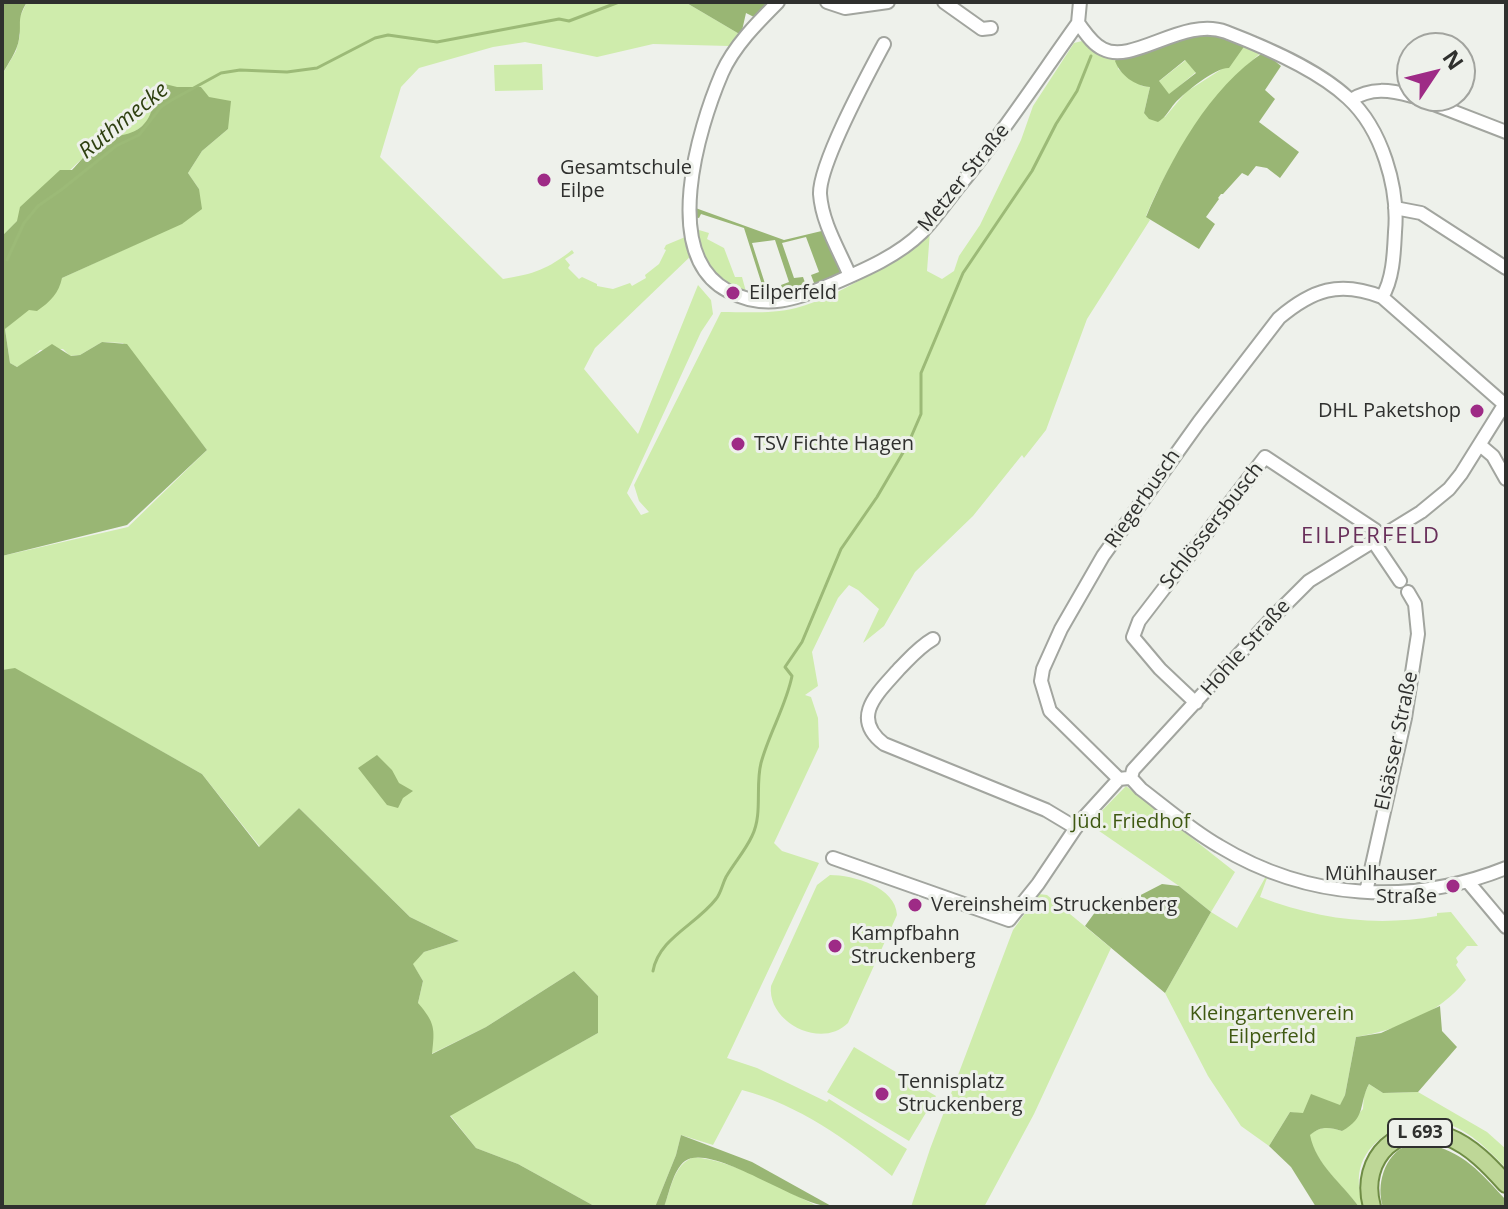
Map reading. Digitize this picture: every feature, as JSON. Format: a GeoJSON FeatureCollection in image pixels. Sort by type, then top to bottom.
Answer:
{"type":"FeatureCollection","features":[{"type":"Feature","properties":{"kind":"main road","name":"L 693"},"geometry":{"type":"LineString","coordinates":[[1372,1207],[1371,1168],[1377,1156],[1386,1146],[1412,1133],[1429,1132],[1448,1137],[1466,1147],[1506,1184]]}},
{"type":"Feature","properties":{"kind":"street","name":"Metzer Straße"},"geometry":{"type":"LineString","coordinates":[[778,2],[750,30],[724,70],[700,132],[689,216],[692,245],[703,269],[717,284],[739,297],[783,302],[801,298],[868,268],[920,234],[995,143],[1078,23],[1080,2]]}},
{"type":"Feature","properties":{"kind":"street"},"geometry":{"type":"LineString","coordinates":[[827,2],[845,8],[888,2]]}},
{"type":"Feature","properties":{"kind":"street"},"geometry":{"type":"LineString","coordinates":[[944,2],[982,29],[991,28]]}},
{"type":"Feature","properties":{"kind":"street"},"geometry":{"type":"LineString","coordinates":[[1078,23],[1102,49],[1120,53],[1180,32],[1203,29],[1225,31],[1266,48],[1334,86],[1351,100],[1378,142],[1393,186],[1395,237],[1388,287],[1382,297],[1505,403]]}},
{"type":"Feature","properties":{"kind":"street"},"geometry":{"type":"LineString","coordinates":[[850,276],[823,212],[820,180],[884,44]]}},
{"type":"Feature","properties":{"kind":"street"},"geometry":{"type":"LineString","coordinates":[[1351,100],[1362,93],[1376,90],[1396,93]]}},
{"type":"Feature","properties":{"kind":"street"},"geometry":{"type":"LineString","coordinates":[[1454,112],[1506,132]]}},
{"type":"Feature","properties":{"kind":"street"},"geometry":{"type":"LineString","coordinates":[[1395,208],[1421,213],[1506,268]]}},
{"type":"Feature","properties":{"kind":"street","name":"Riegerbusch"},"geometry":{"type":"LineString","coordinates":[[1382,297],[1337,288],[1301,300],[1279,318],[1158,477],[1103,556],[1048,657],[1041,681],[1044,695],[1050,711],[1125,779],[1199,834],[1267,871],[1313,884],[1366,892],[1406,892],[1469,883],[1506,868]]}},
{"type":"Feature","properties":{"kind":"street","name":"Hohle Straße"},"geometry":{"type":"LineString","coordinates":[[833,858],[1009,920],[1076,828],[1300,589],[1322,571],[1421,512],[1449,489],[1505,403]]}},
{"type":"Feature","properties":{"kind":"street"},"geometry":{"type":"LineString","coordinates":[[1480,445],[1493,456],[1506,479]]}},
{"type":"Feature","properties":{"kind":"street","name":"Schlössersbusch"},"geometry":{"type":"LineString","coordinates":[[1196,703],[1160,669],[1133,637],[1139,621],[1265,457],[1375,530],[1377,539]]}},
{"type":"Feature","properties":{"kind":"street","name":"Elsässer Straße"},"geometry":{"type":"LineString","coordinates":[[1366,892],[1405,718],[1418,634],[1415,604],[1377,539]]}},
{"type":"Feature","properties":{"kind":"street"},"geometry":{"type":"LineString","coordinates":[[933,639],[922,645],[873,698],[867,715],[869,728],[884,744],[1046,810],[1076,828]]}},
{"type":"Feature","properties":{"kind":"street"},"geometry":{"type":"LineString","coordinates":[[1469,883],[1506,927]]}},
{"type":"Feature","properties":{"kind":"green space"},"geometry":{"type":"Polygon","coordinates":[[[2,2],[27,2],[20,17],[18,44],[2,75],[2,2]]]}},
{"type":"Feature","properties":{"kind":"green space"},"geometry":{"type":"Polygon","coordinates":[[[27,2],[685,2],[741,35],[729,46],[653,44],[597,57],[525,42],[493,47],[419,68],[401,87],[380,157],[503,279],[540,270],[572,250],[574,253],[565,259],[570,265],[568,268],[579,279],[582,277],[597,286],[613,289],[630,283],[632,286],[646,278],[645,275],[659,264],[666,245],[690,235],[689,227],[709,233],[707,239],[724,248],[735,277],[742,277],[748,299],[739,297],[694,253],[595,348],[584,369],[638,434],[698,285],[711,300],[713,314],[701,332],[627,493],[641,515],[649,512],[639,501],[634,485],[721,312],[778,311],[814,302],[866,276],[930,231],[927,271],[942,279],[954,271],[1021,140],[1033,106],[1074,43],[1082,41],[1088,44],[1090,50],[1094,42],[1120,53],[1118,69],[1142,86],[1150,87],[1144,113],[1165,117],[1186,92],[1225,67],[1248,41],[1266,48],[1228,85],[1196,125],[1169,169],[1146,216],[1150,220],[1087,319],[1046,430],[973,516],[915,572],[884,626],[863,643],[879,609],[849,585],[838,598],[812,652],[818,686],[805,695],[811,697],[818,718],[819,747],[774,843],[782,851],[819,863],[727,1058],[757,1068],[827,1102],[829,1099],[907,1149],[892,1176],[802,1114],[742,1090],[713,1145],[681,1135],[655,1207],[596,1207],[518,1164],[476,1148],[450,1115],[598,1033],[598,996],[574,971],[486,1027],[431,1054],[418,1003],[423,981],[412,963],[424,952],[459,941],[410,917],[299,808],[260,847],[202,774],[15,669],[2,670],[2,556],[128,527],[207,450],[123,343],[102,342],[80,355],[70,356],[63,349],[40,350],[28,362],[17,367],[10,363],[5,329],[62,278],[184,222],[199,189],[188,173],[202,151],[228,129],[201,87],[177,87],[153,106],[149,121],[130,135],[96,145],[2,236],[2,75],[16,51],[20,35],[17,23],[27,2]]]}},
{"type":"Feature","properties":{"kind":"green space"},"geometry":{"type":"Polygon","coordinates":[[[685,2],[772,2],[756,18],[746,13],[741,35],[685,2]]]}},
{"type":"Feature","properties":{"kind":"green space"},"geometry":{"type":"Polygon","coordinates":[[[1203,29],[1248,41],[1229,68],[1216,72],[1193,87],[1158,122],[1144,113],[1150,87],[1134,82],[1120,71],[1115,61],[1120,53],[1203,29]],[[1185,60],[1159,81],[1169,94],[1196,73],[1185,60]]]}},
{"type":"Feature","properties":{"kind":"green space"},"geometry":{"type":"Polygon","coordinates":[[[1264,52],[1281,66],[1265,90],[1275,99],[1259,122],[1299,152],[1280,178],[1267,168],[1256,166],[1248,176],[1242,173],[1221,194],[1206,217],[1215,224],[1199,249],[1146,217],[1167,171],[1194,126],[1226,84],[1264,52]]]}},
{"type":"Feature","properties":{"kind":"green space"},"geometry":{"type":"Polygon","coordinates":[[[1186,60],[1196,72],[1169,95],[1158,82],[1186,60]]]}},
{"type":"Feature","properties":{"kind":"green space"},"geometry":{"type":"Polygon","coordinates":[[[542,64],[543,90],[495,91],[494,65],[542,64]]]}},
{"type":"Feature","properties":{"kind":"green space"},"geometry":{"type":"Polygon","coordinates":[[[161,83],[201,87],[209,97],[231,101],[228,129],[202,151],[188,173],[199,189],[202,209],[182,224],[62,278],[56,293],[46,304],[37,311],[29,310],[5,329],[10,363],[17,367],[52,344],[71,356],[80,355],[102,342],[127,344],[207,450],[127,525],[2,556],[2,236],[17,221],[20,207],[60,170],[72,170],[102,142],[128,134],[143,125],[153,106],[145,97],[161,83]]]}},
{"type":"Feature","properties":{"kind":"green space"},"geometry":{"type":"Polygon","coordinates":[[[690,206],[784,240],[830,229],[850,276],[817,291],[811,275],[819,272],[806,237],[782,243],[794,278],[803,277],[809,294],[787,301],[781,285],[789,282],[775,240],[752,243],[767,290],[774,289],[778,302],[758,301],[756,289],[763,288],[744,228],[701,214],[699,218],[689,216],[690,206]]]}},
{"type":"Feature","properties":{"kind":"green space"},"geometry":{"type":"Polygon","coordinates":[[[15,668],[202,774],[259,847],[299,808],[410,917],[459,941],[424,952],[413,964],[423,981],[418,1003],[432,1026],[432,1054],[486,1027],[574,971],[598,996],[598,1033],[450,1116],[476,1148],[518,1164],[596,1207],[2,1207],[2,670],[15,668]]]}},
{"type":"Feature","properties":{"kind":"green space"},"geometry":{"type":"Polygon","coordinates":[[[377,755],[392,770],[399,783],[413,791],[403,798],[398,808],[387,805],[358,768],[377,755]]]}},
{"type":"Feature","properties":{"kind":"green space","name":"Jüd. Friedhof"},"geometry":{"type":"Polygon","coordinates":[[[1126,786],[1235,872],[1211,912],[1089,824],[1126,786]]]}},
{"type":"Feature","properties":{"kind":"green space","name":"Kampfbahn Struckenberg"},"geometry":{"type":"Polygon","coordinates":[[[830,875],[872,884],[889,897],[897,915],[848,1023],[837,1031],[811,1033],[786,1021],[772,999],[771,986],[817,885],[830,875]]]}},
{"type":"Feature","properties":{"kind":"green space","name":"Kleingartenverein Eilperfeld"},"geometry":{"type":"Polygon","coordinates":[[[1267,878],[1260,897],[1325,916],[1392,921],[1451,912],[1478,946],[1467,946],[1456,958],[1456,965],[1466,980],[1443,1002],[1402,1025],[1356,1037],[1340,1106],[1303,1114],[1290,1112],[1269,1146],[1241,1126],[1208,1076],[1165,993],[1211,912],[1237,928],[1267,878]]]}},
{"type":"Feature","properties":{"kind":"green space"},"geometry":{"type":"Polygon","coordinates":[[[1162,884],[1179,886],[1211,912],[1165,993],[1085,926],[1101,904],[1119,898],[1133,899],[1162,884]]]}},
{"type":"Feature","properties":{"kind":"green space"},"geometry":{"type":"Polygon","coordinates":[[[1039,894],[1047,895],[1111,948],[1034,1114],[984,1207],[911,1207],[1013,930],[1039,894]]]}},
{"type":"Feature","properties":{"kind":"green space"},"geometry":{"type":"Polygon","coordinates":[[[1440,1006],[1442,1031],[1457,1047],[1418,1092],[1383,1093],[1369,1084],[1359,1116],[1350,1126],[1342,1131],[1321,1129],[1310,1135],[1324,1165],[1359,1207],[1316,1207],[1291,1167],[1269,1146],[1290,1112],[1303,1113],[1311,1094],[1340,1105],[1345,1095],[1356,1037],[1381,1033],[1440,1006]]]}},
{"type":"Feature","properties":{"kind":"green space","name":"Tennisplatz Struckenberg"},"geometry":{"type":"Polygon","coordinates":[[[854,1047],[936,1096],[909,1141],[827,1092],[854,1047]]]}},
{"type":"Feature","properties":{"kind":"green space"},"geometry":{"type":"Polygon","coordinates":[[[1369,1084],[1383,1093],[1418,1092],[1487,1132],[1506,1149],[1506,1168],[1459,1129],[1440,1122],[1415,1122],[1391,1131],[1371,1147],[1360,1169],[1363,1207],[1359,1207],[1323,1165],[1309,1135],[1325,1128],[1342,1131],[1363,1109],[1369,1084]]]}},
{"type":"Feature","properties":{"kind":"green space"},"geometry":{"type":"Polygon","coordinates":[[[681,1135],[752,1162],[833,1207],[799,1197],[715,1160],[698,1158],[681,1165],[664,1207],[655,1207],[681,1135]]]}},
{"type":"Feature","properties":{"kind":"green space"},"geometry":{"type":"Polygon","coordinates":[[[1426,1144],[1450,1152],[1470,1164],[1506,1200],[1506,1207],[1383,1207],[1381,1181],[1392,1156],[1406,1146],[1426,1144]]]}},
{"type":"Feature","properties":{"kind":"green space"},"geometry":{"type":"Polygon","coordinates":[[[694,1157],[743,1170],[819,1207],[664,1207],[678,1171],[694,1157]]]}},
{"type":"Feature","properties":{"kind":"waterway","name":"Ruthmecke"},"geometry":{"type":"LineString","coordinates":[[7,260],[24,223],[38,206],[116,146],[139,135],[161,107],[221,73],[240,70],[287,72],[317,68],[375,38],[388,35],[437,42],[559,19],[569,21],[619,2]]}},
{"type":"Feature","properties":{"kind":"waterway"},"geometry":{"type":"LineString","coordinates":[[653,971],[663,949],[716,899],[752,836],[757,819],[761,763],[792,676],[785,667],[802,642],[841,549],[908,444],[921,414],[921,373],[963,273],[1032,171],[1077,91],[1091,56]]}},
{"type":"Feature","properties":{"kind":"place","name":"Gesamtschule Eilpe"},"geometry":{"type":"Point","coordinates":[544,180]}},
{"type":"Feature","properties":{"kind":"place","name":"Eilperfeld"},"geometry":{"type":"Point","coordinates":[733,293]}},
{"type":"Feature","properties":{"kind":"place","name":"DHL Paketshop"},"geometry":{"type":"Point","coordinates":[1477,411]}},
{"type":"Feature","properties":{"kind":"place","name":"TSV Fichte Hagen"},"geometry":{"type":"Point","coordinates":[738,444]}},
{"type":"Feature","properties":{"kind":"place","name":"Mühlhauser Straße"},"geometry":{"type":"Point","coordinates":[1453,886]}},
{"type":"Feature","properties":{"kind":"place","name":"Vereinsheim Struckenberg"},"geometry":{"type":"Point","coordinates":[915,905]}},
{"type":"Feature","properties":{"kind":"place","name":"Kampfbahn Struckenberg"},"geometry":{"type":"Point","coordinates":[835,946]}},
{"type":"Feature","properties":{"kind":"place","name":"Tennisplatz Struckenberg"},"geometry":{"type":"Point","coordinates":[882,1094]}},
{"type":"Feature","properties":{"kind":"district","name":"EILPERFELD"},"geometry":{"type":"Point","coordinates":[1371,537]}}]}
